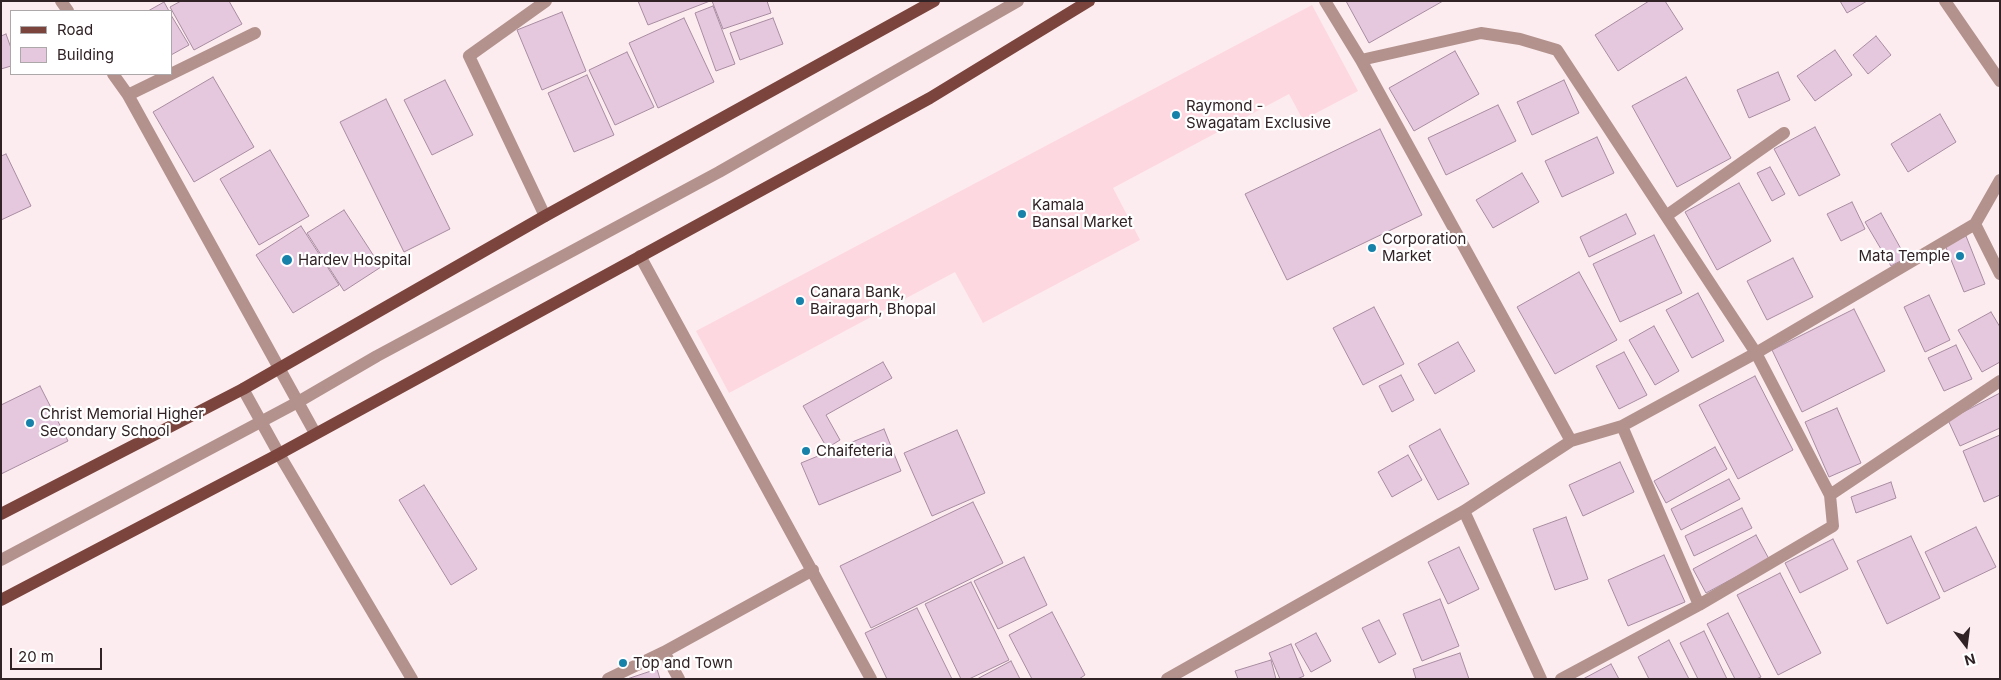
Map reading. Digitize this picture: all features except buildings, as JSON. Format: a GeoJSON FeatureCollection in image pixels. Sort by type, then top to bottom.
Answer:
{"type":"FeatureCollection","features":[{"type":"Feature","properties":{"kind":"main road"},"geometry":{"type":"LineString","coordinates":[[1,514],[244,389],[545,216],[934,1]]}},
{"type":"Feature","properties":{"kind":"main road"},"geometry":{"type":"LineString","coordinates":[[1,600],[279,454],[930,98],[1089,1]]}},
{"type":"Feature","properties":{"kind":"street"},"geometry":{"type":"LineString","coordinates":[[545,216],[469,56],[546,1]]}},
{"type":"Feature","properties":{"kind":"street"},"geometry":{"type":"LineString","coordinates":[[1,560],[298,402],[377,356],[718,172],[1018,1]]}},
{"type":"Feature","properties":{"kind":"street"},"geometry":{"type":"LineString","coordinates":[[1325,1],[1361,60],[1571,441]]}},
{"type":"Feature","properties":{"kind":"street"},"geometry":{"type":"LineString","coordinates":[[1945,1],[2000,81]]}},
{"type":"Feature","properties":{"kind":"street"},"geometry":{"type":"LineString","coordinates":[[1361,60],[1481,33],[1520,39],[1557,50],[1756,353],[1830,496],[1833,526],[1698,604],[1561,679]]}},
{"type":"Feature","properties":{"kind":"street"},"geometry":{"type":"LineString","coordinates":[[172,74],[255,34]]}},
{"type":"Feature","properties":{"kind":"street"},"geometry":{"type":"LineString","coordinates":[[114,75],[128,95],[315,433]]}},
{"type":"Feature","properties":{"kind":"street"},"geometry":{"type":"LineString","coordinates":[[128,95],[170,75]]}},
{"type":"Feature","properties":{"kind":"street"},"geometry":{"type":"LineString","coordinates":[[1666,216],[1784,133]]}},
{"type":"Feature","properties":{"kind":"street"},"geometry":{"type":"LineString","coordinates":[[1167,679],[1464,511],[1571,441],[1622,426],[1756,353],[1975,224],[2000,180]]}},
{"type":"Feature","properties":{"kind":"street"},"geometry":{"type":"LineString","coordinates":[[1975,224],[2000,274]]}},
{"type":"Feature","properties":{"kind":"street"},"geometry":{"type":"LineString","coordinates":[[640,256],[871,679]]}},
{"type":"Feature","properties":{"kind":"street"},"geometry":{"type":"LineString","coordinates":[[1830,496],[2000,381]]}},
{"type":"Feature","properties":{"kind":"street"},"geometry":{"type":"LineString","coordinates":[[244,389],[260,422],[412,679]]}},
{"type":"Feature","properties":{"kind":"street"},"geometry":{"type":"LineString","coordinates":[[1622,426],[1698,604]]}},
{"type":"Feature","properties":{"kind":"street"},"geometry":{"type":"LineString","coordinates":[[1464,511],[1541,679]]}},
{"type":"Feature","properties":{"kind":"street"},"geometry":{"type":"LineString","coordinates":[[608,679],[664,652],[813,570]]}},
{"type":"Feature","properties":{"kind":"street"},"geometry":{"type":"LineString","coordinates":[[664,652],[679,679]]}},
{"type":"Feature","properties":{"kind":"shaded area","name":"Kamala Bansal Market"},"geometry":{"type":"Polygon","coordinates":[[[1312,5],[1358,91],[1303,120],[1289,94],[1113,188],[1140,240],[983,323],[955,272],[729,393],[696,331],[1312,5]]]}},
{"type":"Feature","properties":{"kind":"place","name":"Raymond - Swagatam Exclusive"},"geometry":{"type":"Point","coordinates":[1176,115]}},
{"type":"Feature","properties":{"kind":"place","name":"Kamala Bansal Market"},"geometry":{"type":"Point","coordinates":[1022,214]}},
{"type":"Feature","properties":{"kind":"place","name":"Corporation Market"},"geometry":{"type":"Point","coordinates":[1372,248]}},
{"type":"Feature","properties":{"kind":"place","name":"Mata Temple"},"geometry":{"type":"Point","coordinates":[1960,256]}},
{"type":"Feature","properties":{"kind":"place","name":"Hardev Hospital"},"geometry":{"type":"Point","coordinates":[287,260]}},
{"type":"Feature","properties":{"kind":"place","name":"Canara Bank, Bairagarh, Bhopal"},"geometry":{"type":"Point","coordinates":[800,301]}},
{"type":"Feature","properties":{"kind":"place","name":"Christ Memorial Higher Secondary School"},"geometry":{"type":"Point","coordinates":[30,423]}},
{"type":"Feature","properties":{"kind":"place","name":"Chaifeteria"},"geometry":{"type":"Point","coordinates":[806,451]}},
{"type":"Feature","properties":{"kind":"place","name":"Top and Town"},"geometry":{"type":"Point","coordinates":[623,663]}}]}
